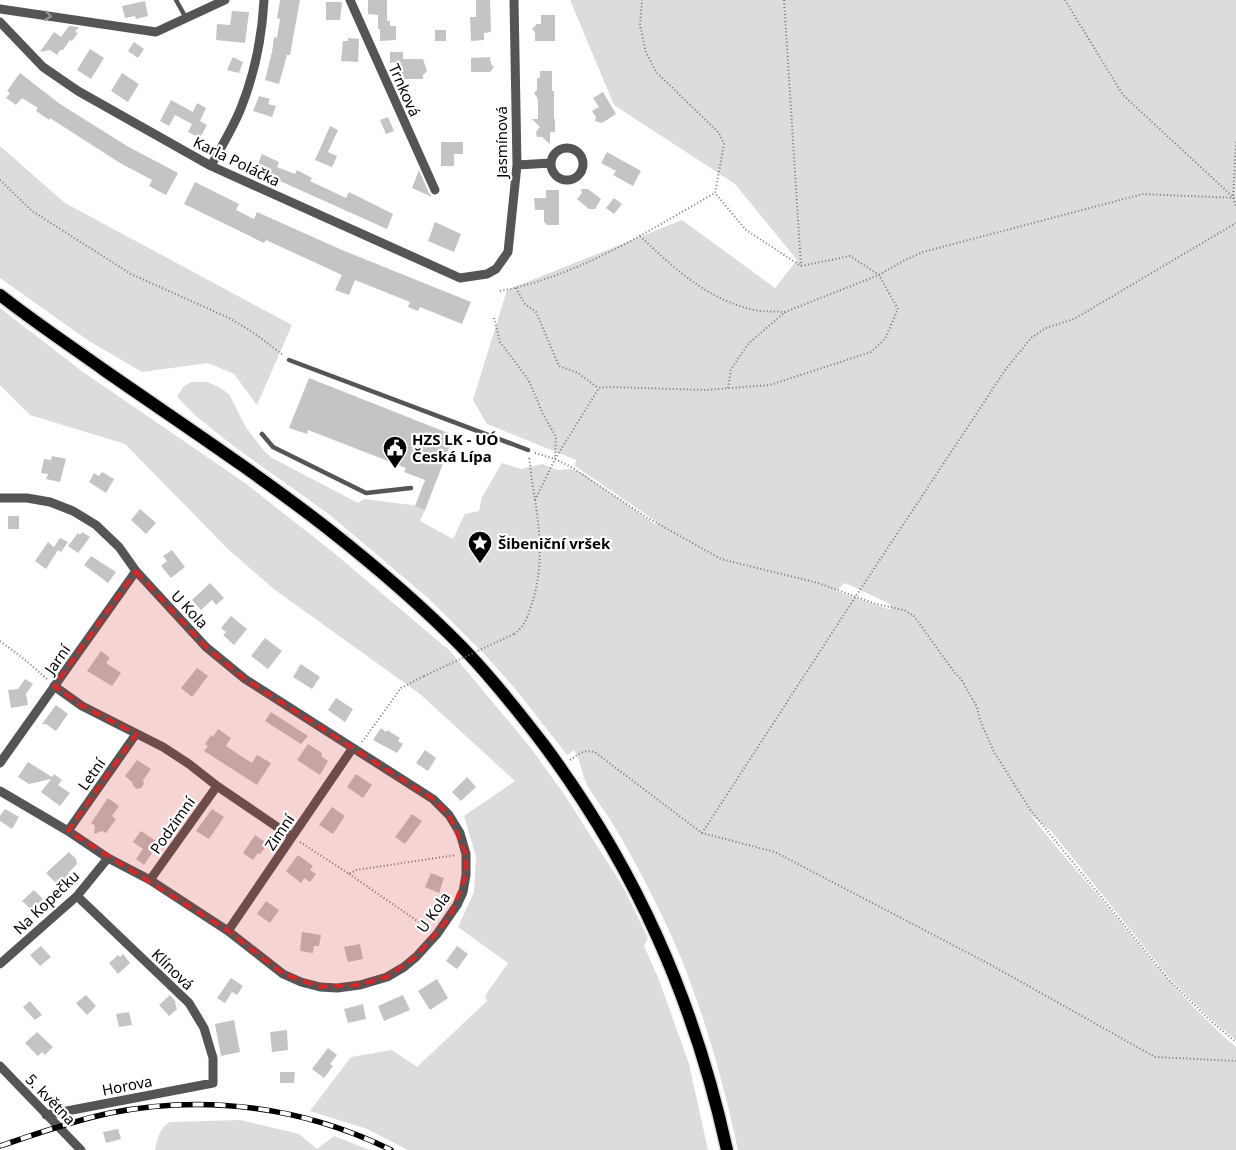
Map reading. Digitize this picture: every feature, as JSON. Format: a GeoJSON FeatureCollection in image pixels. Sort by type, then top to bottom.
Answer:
{"type":"FeatureCollection","features":[{"type":"Feature","properties":{"kind":"main road"},"geometry":{"type":"LineString","coordinates":[[0,295],[81,354],[271,486],[379,569],[464,649],[520,713],[596,822],[622,866],[662,947],[684,1000],[703,1054],[727,1150]]}},
{"type":"Feature","properties":{"kind":"street"},"geometry":{"type":"LineString","coordinates":[[0,9],[156,32],[225,0]]}},
{"type":"Feature","properties":{"kind":"street"},"geometry":{"type":"LineString","coordinates":[[211,166],[240,109],[252,78],[262,26],[264,0]]}},
{"type":"Feature","properties":{"kind":"street","name":"Trnková"},"geometry":{"type":"LineString","coordinates":[[350,0],[435,190]]}},
{"type":"Feature","properties":{"kind":"street","name":"Jasmínová"},"geometry":{"type":"LineString","coordinates":[[487,274],[496,269],[508,252],[516,165],[514,0]]}},
{"type":"Feature","properties":{"kind":"street","name":"Karla Poláčka"},"geometry":{"type":"LineString","coordinates":[[0,22],[43,67],[78,91],[211,166],[460,278],[487,274]]}},
{"type":"Feature","properties":{"kind":"street"},"geometry":{"type":"LineString","coordinates":[[516,165],[551,163]]}},
{"type":"Feature","properties":{"kind":"street","name":"U Kola"},"geometry":{"type":"LineString","coordinates":[[0,498],[27,498],[50,502],[73,511],[96,525],[119,547],[136,571],[206,647],[245,680],[433,800],[449,815],[460,833],[466,854],[466,875],[462,892],[454,911],[416,957],[387,977],[360,986],[320,987],[301,982],[283,974],[228,931],[150,880],[108,858],[68,831],[0,791]]}},
{"type":"Feature","properties":{"kind":"street","name":"Jarní"},"geometry":{"type":"LineString","coordinates":[[0,763],[136,571]]}},
{"type":"Feature","properties":{"kind":"street"},"geometry":{"type":"LineString","coordinates":[[54,686],[82,706],[163,747],[292,837]]}},
{"type":"Feature","properties":{"kind":"street","name":"Letní"},"geometry":{"type":"LineString","coordinates":[[68,831],[136,734]]}},
{"type":"Feature","properties":{"kind":"street","name":"Zimní"},"geometry":{"type":"LineString","coordinates":[[228,931],[352,749]]}},
{"type":"Feature","properties":{"kind":"street","name":"Podzimní"},"geometry":{"type":"LineString","coordinates":[[150,880],[217,786]]}},
{"type":"Feature","properties":{"kind":"street","name":"Na Kopečku"},"geometry":{"type":"LineString","coordinates":[[0,964],[77,896],[108,858]]}},
{"type":"Feature","properties":{"kind":"street","name":"Klínová"},"geometry":{"type":"LineString","coordinates":[[77,896],[189,1004],[204,1028],[213,1058],[213,1083]]}},
{"type":"Feature","properties":{"kind":"street","name":"5. května"},"geometry":{"type":"LineString","coordinates":[[0,1066],[82,1150]]}},
{"type":"Feature","properties":{"kind":"street","name":"Horova"},"geometry":{"type":"LineString","coordinates":[[46,1115],[213,1083]]}},
{"type":"Feature","properties":{"kind":"lane"},"geometry":{"type":"LineString","coordinates":[[176,0],[186,18]]}},
{"type":"Feature","properties":{"kind":"lane"},"geometry":{"type":"LineString","coordinates":[[289,360],[528,450]]}},
{"type":"Feature","properties":{"kind":"lane"},"geometry":{"type":"LineString","coordinates":[[262,434],[273,447],[366,493],[411,488]]}},
{"type":"Feature","properties":{"kind":"path"},"geometry":{"type":"LineString","coordinates":[[500,291],[548,279],[600,258],[715,193],[724,144],[719,133],[656,72],[646,52],[640,25],[642,0]]}},
{"type":"Feature","properties":{"kind":"path"},"geometry":{"type":"LineString","coordinates":[[784,0],[801,266]]}},
{"type":"Feature","properties":{"kind":"path"},"geometry":{"type":"LineString","coordinates":[[1065,0],[1123,95],[1234,197]]}},
{"type":"Feature","properties":{"kind":"path"},"geometry":{"type":"LineString","coordinates":[[1236,142],[1234,197],[1236,208]]}},
{"type":"Feature","properties":{"kind":"path"},"geometry":{"type":"LineString","coordinates":[[0,180],[32,211],[132,274],[229,318],[254,333],[289,360]]}},
{"type":"Feature","properties":{"kind":"path"},"geometry":{"type":"LineString","coordinates":[[516,288],[525,304],[536,312],[559,366],[578,373],[599,388],[706,390],[770,385],[871,352],[885,339],[898,309],[879,275],[850,256],[801,266],[746,230],[715,193]]}},
{"type":"Feature","properties":{"kind":"path"},"geometry":{"type":"LineString","coordinates":[[728,388],[731,369],[749,343],[785,312],[879,275],[923,252],[1143,194],[1234,197]]}},
{"type":"Feature","properties":{"kind":"path"},"geometry":{"type":"LineString","coordinates":[[702,834],[1006,369],[1031,338],[1046,328],[1074,320],[1236,223]]}},
{"type":"Feature","properties":{"kind":"path"},"geometry":{"type":"LineString","coordinates":[[640,236],[681,274],[721,299],[755,310],[785,312]]}},
{"type":"Feature","properties":{"kind":"path"},"geometry":{"type":"LineString","coordinates":[[494,318],[500,342],[528,379],[543,414],[556,437],[555,459]]}},
{"type":"Feature","properties":{"kind":"path"},"geometry":{"type":"LineString","coordinates":[[535,501],[555,459],[599,388]]}},
{"type":"Feature","properties":{"kind":"path"},"geometry":{"type":"LineString","coordinates":[[352,749],[358,747],[401,688],[514,634],[524,625],[538,577],[540,541],[528,450],[555,459],[573,468],[646,517],[722,559],[818,583],[876,604],[904,610],[914,616],[961,679],[977,707],[980,720],[994,752],[1031,811],[1170,980],[1236,1042]]}},
{"type":"Feature","properties":{"kind":"path"},"geometry":{"type":"LineString","coordinates":[[0,641],[24,659],[54,686]]}},
{"type":"Feature","properties":{"kind":"path"},"geometry":{"type":"LineString","coordinates":[[560,768],[580,753],[592,751],[702,834],[775,852],[991,965],[1155,1057],[1236,1061]]}},
{"type":"Feature","properties":{"kind":"path"},"geometry":{"type":"LineString","coordinates":[[292,837],[436,934]]}},
{"type":"Feature","properties":{"kind":"path"},"geometry":{"type":"LineString","coordinates":[[349,874],[356,870],[466,854]]}},
{"type":"Feature","properties":{"kind":"highlighted area"},"geometry":{"type":"Polygon","coordinates":[[[136,571],[206,647],[245,679],[433,799],[449,815],[466,854],[466,875],[450,917],[416,957],[387,977],[360,985],[320,987],[283,974],[228,931],[68,831],[136,734],[82,706],[54,686],[136,571]]]}},
{"type":"Feature","properties":{"kind":"shaded area"},"geometry":{"type":"Polygon","coordinates":[[[570,0],[1236,0],[1236,1040],[1214,1022],[1171,980],[1051,831],[1030,814],[1170,981],[1236,1047],[1236,1150],[738,1150],[710,1042],[683,963],[637,867],[611,821],[587,785],[574,750],[567,755],[513,686],[428,598],[330,515],[232,445],[196,416],[177,397],[183,387],[191,382],[207,382],[219,387],[229,394],[245,426],[264,451],[272,458],[358,503],[364,499],[412,505],[425,510],[420,521],[453,539],[465,514],[479,511],[482,497],[502,463],[521,469],[542,464],[558,470],[571,469],[582,473],[656,525],[657,522],[575,466],[576,460],[487,424],[473,400],[507,290],[682,220],[775,288],[797,260],[735,184],[614,105],[570,0]],[[845,583],[836,591],[891,610],[890,604],[845,583]]]}},
{"type":"Feature","properties":{"kind":"shaded area"},"geometry":{"type":"Polygon","coordinates":[[[0,146],[65,203],[292,325],[257,405],[234,374],[208,363],[142,372],[89,341],[0,278],[0,146]]]}},
{"type":"Feature","properties":{"kind":"shaded area"},"geometry":{"type":"Polygon","coordinates":[[[0,308],[83,372],[245,483],[334,553],[450,651],[530,747],[564,794],[622,885],[648,938],[644,946],[659,980],[689,1064],[708,1150],[408,1150],[367,1129],[310,1111],[351,1057],[392,1050],[417,1067],[487,1001],[485,996],[508,963],[458,927],[474,892],[476,857],[464,816],[515,781],[420,694],[275,590],[230,551],[125,444],[30,415],[0,385],[0,308]]]}},
{"type":"Feature","properties":{"kind":"shaded area"},"geometry":{"type":"Polygon","coordinates":[[[240,1120],[299,1134],[317,1149],[334,1136],[370,1150],[155,1150],[161,1130],[170,1122],[240,1120]]]}},
{"type":"Feature","properties":{"kind":"building"},"geometry":{"type":"Polygon","coordinates":[[[280,0],[300,0],[290,55],[287,55],[279,84],[265,80],[274,37],[277,38],[280,19],[277,18],[280,0]]]}},
{"type":"Feature","properties":{"kind":"building"},"geometry":{"type":"Polygon","coordinates":[[[368,0],[387,0],[387,21],[390,21],[390,26],[396,26],[396,40],[380,41],[378,15],[368,14],[368,0]]]}},
{"type":"Feature","properties":{"kind":"building"},"geometry":{"type":"Polygon","coordinates":[[[476,0],[490,0],[491,32],[484,33],[484,40],[471,41],[470,17],[476,17],[476,0]]]}},
{"type":"Feature","properties":{"kind":"building"},"geometry":{"type":"Polygon","coordinates":[[[145,1],[148,16],[136,19],[135,16],[125,18],[122,6],[145,1]]]}},
{"type":"Feature","properties":{"kind":"building"},"geometry":{"type":"Polygon","coordinates":[[[326,2],[342,2],[340,20],[326,20],[326,2]]]}},
{"type":"Feature","properties":{"kind":"building"},"geometry":{"type":"Polygon","coordinates":[[[232,11],[249,12],[245,43],[216,40],[217,24],[230,25],[232,11]]]}},
{"type":"Feature","properties":{"kind":"building"},"geometry":{"type":"Polygon","coordinates":[[[541,15],[555,15],[555,41],[535,41],[535,32],[532,29],[537,24],[541,24],[541,15]]]}},
{"type":"Feature","properties":{"kind":"building"},"geometry":{"type":"Polygon","coordinates":[[[69,26],[79,27],[75,32],[78,33],[63,50],[60,50],[57,55],[50,50],[40,52],[54,32],[61,37],[69,26]]]}},
{"type":"Feature","properties":{"kind":"building"},"geometry":{"type":"Polygon","coordinates":[[[435,30],[446,30],[446,41],[435,41],[435,30]]]}},
{"type":"Feature","properties":{"kind":"building"},"geometry":{"type":"Polygon","coordinates":[[[348,38],[359,39],[358,62],[341,61],[343,41],[348,41],[348,38]]]}},
{"type":"Feature","properties":{"kind":"building"},"geometry":{"type":"Polygon","coordinates":[[[134,42],[144,49],[138,58],[128,51],[134,42]]]}},
{"type":"Feature","properties":{"kind":"building"},"geometry":{"type":"Polygon","coordinates":[[[90,49],[104,58],[91,79],[77,70],[90,49]]]}},
{"type":"Feature","properties":{"kind":"building"},"geometry":{"type":"Polygon","coordinates":[[[390,52],[403,52],[403,59],[423,59],[427,71],[423,75],[423,79],[400,79],[397,71],[397,62],[390,63],[390,52]]]}},
{"type":"Feature","properties":{"kind":"building"},"geometry":{"type":"Polygon","coordinates":[[[233,57],[243,62],[239,73],[227,70],[233,57]]]}},
{"type":"Feature","properties":{"kind":"building"},"geometry":{"type":"Polygon","coordinates":[[[490,57],[491,64],[494,67],[490,72],[471,72],[471,58],[490,57]]]}},
{"type":"Feature","properties":{"kind":"building"},"geometry":{"type":"Polygon","coordinates":[[[540,71],[552,71],[555,132],[550,132],[550,144],[542,137],[537,137],[536,132],[540,127],[532,119],[538,119],[538,101],[534,93],[537,90],[537,78],[540,78],[540,71]]]}},
{"type":"Feature","properties":{"kind":"building"},"geometry":{"type":"Polygon","coordinates":[[[20,73],[60,104],[127,146],[178,173],[166,195],[149,186],[152,180],[120,163],[50,118],[49,120],[36,111],[38,108],[22,98],[16,105],[6,98],[10,93],[7,91],[20,73]]]}},
{"type":"Feature","properties":{"kind":"building"},"geometry":{"type":"Polygon","coordinates":[[[122,73],[139,84],[128,102],[111,91],[122,73]]]}},
{"type":"Feature","properties":{"kind":"building"},"geometry":{"type":"Polygon","coordinates":[[[603,92],[616,114],[602,123],[595,121],[596,117],[592,111],[599,107],[593,98],[603,92]]]}},
{"type":"Feature","properties":{"kind":"building"},"geometry":{"type":"Polygon","coordinates":[[[259,96],[270,99],[268,104],[276,106],[272,117],[253,111],[259,96]]]}},
{"type":"Feature","properties":{"kind":"building"},"geometry":{"type":"Polygon","coordinates":[[[171,100],[193,112],[197,103],[206,108],[200,121],[207,125],[200,138],[188,132],[192,124],[175,115],[169,126],[160,121],[171,100]]]}},
{"type":"Feature","properties":{"kind":"building"},"geometry":{"type":"Polygon","coordinates":[[[388,117],[394,131],[386,134],[380,120],[388,117]]]}},
{"type":"Feature","properties":{"kind":"building"},"geometry":{"type":"Polygon","coordinates":[[[330,126],[338,130],[328,152],[337,156],[332,167],[315,160],[330,126]]]}},
{"type":"Feature","properties":{"kind":"building"},"geometry":{"type":"Polygon","coordinates":[[[441,142],[463,142],[463,154],[454,154],[454,166],[441,166],[441,142]]]}},
{"type":"Feature","properties":{"kind":"building"},"geometry":{"type":"Polygon","coordinates":[[[607,152],[641,171],[633,186],[613,175],[616,171],[601,163],[607,152]]]}},
{"type":"Feature","properties":{"kind":"building"},"geometry":{"type":"Polygon","coordinates":[[[262,154],[279,162],[277,167],[295,174],[297,170],[312,178],[310,181],[346,198],[349,192],[393,214],[387,229],[262,173],[265,168],[258,164],[262,154]]]}},
{"type":"Feature","properties":{"kind":"building"},"geometry":{"type":"Polygon","coordinates":[[[419,170],[429,193],[432,197],[412,188],[419,170]]]}},
{"type":"Feature","properties":{"kind":"building"},"geometry":{"type":"Polygon","coordinates":[[[195,182],[239,204],[236,210],[254,219],[257,212],[342,250],[471,302],[462,324],[420,307],[418,311],[408,307],[410,302],[355,280],[349,295],[335,290],[342,275],[266,240],[264,243],[184,204],[195,182]]]}},
{"type":"Feature","properties":{"kind":"building"},"geometry":{"type":"Polygon","coordinates":[[[581,189],[588,189],[601,199],[595,209],[589,209],[577,199],[582,193],[581,189]]]}},
{"type":"Feature","properties":{"kind":"building"},"geometry":{"type":"Polygon","coordinates":[[[546,190],[559,190],[559,225],[547,225],[544,222],[544,210],[535,210],[534,198],[546,198],[546,190]]]}},
{"type":"Feature","properties":{"kind":"building"},"geometry":{"type":"Polygon","coordinates":[[[614,198],[622,204],[614,214],[606,208],[614,198]]]}},
{"type":"Feature","properties":{"kind":"building"},"geometry":{"type":"Polygon","coordinates":[[[435,222],[461,234],[454,252],[428,241],[435,222]]]}},
{"type":"Feature","properties":{"kind":"building"},"geometry":{"type":"Polygon","coordinates":[[[309,378],[448,433],[445,440],[451,443],[425,510],[415,506],[425,480],[404,472],[406,468],[308,430],[307,434],[289,428],[309,378]]]}},
{"type":"Feature","properties":{"kind":"building"},"geometry":{"type":"Polygon","coordinates":[[[52,456],[66,459],[60,482],[46,479],[48,474],[41,473],[44,459],[51,460],[52,456]]]}},
{"type":"Feature","properties":{"kind":"building"},"geometry":{"type":"Polygon","coordinates":[[[102,472],[114,479],[106,493],[89,482],[94,473],[99,476],[102,472]]]}},
{"type":"Feature","properties":{"kind":"building"},"geometry":{"type":"Polygon","coordinates":[[[140,509],[156,523],[146,534],[131,520],[140,509]]]}},
{"type":"Feature","properties":{"kind":"building"},"geometry":{"type":"Polygon","coordinates":[[[8,516],[19,516],[19,529],[8,529],[8,516]]]}},
{"type":"Feature","properties":{"kind":"building"},"geometry":{"type":"Polygon","coordinates":[[[82,532],[90,537],[78,553],[68,546],[78,533],[80,535],[82,532]]]}},
{"type":"Feature","properties":{"kind":"building"},"geometry":{"type":"Polygon","coordinates":[[[60,538],[68,542],[61,552],[58,550],[46,569],[35,561],[48,542],[54,547],[60,538]]]}},
{"type":"Feature","properties":{"kind":"building"},"geometry":{"type":"Polygon","coordinates":[[[172,550],[185,567],[171,578],[161,566],[167,561],[163,556],[172,550]]]}},
{"type":"Feature","properties":{"kind":"building"},"geometry":{"type":"Polygon","coordinates":[[[91,556],[116,572],[108,583],[84,565],[91,556]]]}},
{"type":"Feature","properties":{"kind":"building"},"geometry":{"type":"Polygon","coordinates":[[[210,583],[224,598],[216,605],[212,600],[201,610],[192,600],[210,583]]]}},
{"type":"Feature","properties":{"kind":"building"},"geometry":{"type":"Polygon","coordinates":[[[231,616],[247,629],[234,645],[223,635],[226,632],[221,628],[231,616]]]}},
{"type":"Feature","properties":{"kind":"building"},"geometry":{"type":"Polygon","coordinates":[[[265,638],[282,651],[268,669],[251,656],[265,638]]]}},
{"type":"Feature","properties":{"kind":"building"},"geometry":{"type":"Polygon","coordinates":[[[101,651],[110,658],[106,663],[121,673],[112,686],[87,671],[101,651]]]}},
{"type":"Feature","properties":{"kind":"building"},"geometry":{"type":"Polygon","coordinates":[[[301,664],[320,677],[312,689],[293,677],[301,664]]]}},
{"type":"Feature","properties":{"kind":"building"},"geometry":{"type":"Polygon","coordinates":[[[197,668],[208,676],[192,697],[181,688],[197,668]]]}},
{"type":"Feature","properties":{"kind":"building"},"geometry":{"type":"Polygon","coordinates":[[[25,679],[33,684],[26,694],[28,705],[11,708],[8,690],[18,689],[25,679]]]}},
{"type":"Feature","properties":{"kind":"building"},"geometry":{"type":"Polygon","coordinates":[[[336,698],[353,709],[345,722],[328,710],[336,698]]]}},
{"type":"Feature","properties":{"kind":"building"},"geometry":{"type":"Polygon","coordinates":[[[56,705],[68,714],[56,731],[46,724],[42,724],[56,705]]]}},
{"type":"Feature","properties":{"kind":"building"},"geometry":{"type":"Polygon","coordinates":[[[271,712],[308,736],[301,744],[265,721],[271,712]]]}},
{"type":"Feature","properties":{"kind":"building"},"geometry":{"type":"Polygon","coordinates":[[[381,728],[400,738],[398,741],[403,744],[397,753],[373,740],[381,728]]]}},
{"type":"Feature","properties":{"kind":"building"},"geometry":{"type":"Polygon","coordinates":[[[218,729],[231,738],[226,746],[241,756],[252,763],[257,755],[271,763],[257,785],[204,751],[208,746],[205,744],[218,729]]]}},
{"type":"Feature","properties":{"kind":"building"},"geometry":{"type":"Polygon","coordinates":[[[308,744],[322,753],[321,756],[328,761],[320,775],[297,760],[308,744]]]}},
{"type":"Feature","properties":{"kind":"building"},"geometry":{"type":"Polygon","coordinates":[[[425,750],[436,758],[428,771],[416,763],[425,750]]]}},
{"type":"Feature","properties":{"kind":"building"},"geometry":{"type":"Polygon","coordinates":[[[137,760],[151,769],[143,780],[144,784],[141,788],[137,789],[125,776],[137,760]]]}},
{"type":"Feature","properties":{"kind":"building"},"geometry":{"type":"Polygon","coordinates":[[[28,762],[52,777],[54,774],[62,780],[58,785],[70,793],[60,806],[41,792],[51,779],[29,784],[18,777],[28,762]]]}},
{"type":"Feature","properties":{"kind":"building"},"geometry":{"type":"Polygon","coordinates":[[[356,774],[372,785],[363,798],[347,787],[356,774]]]}},
{"type":"Feature","properties":{"kind":"building"},"geometry":{"type":"Polygon","coordinates":[[[467,777],[476,787],[461,801],[452,792],[467,777]]]}},
{"type":"Feature","properties":{"kind":"building"},"geometry":{"type":"Polygon","coordinates":[[[108,798],[119,806],[112,816],[116,819],[106,833],[102,831],[94,834],[95,826],[91,823],[108,798]]]}},
{"type":"Feature","properties":{"kind":"building"},"geometry":{"type":"Polygon","coordinates":[[[332,807],[345,816],[333,834],[319,825],[332,807]]]}},
{"type":"Feature","properties":{"kind":"building"},"geometry":{"type":"Polygon","coordinates":[[[5,809],[19,817],[12,829],[0,821],[0,816],[5,809]]]}},
{"type":"Feature","properties":{"kind":"building"},"geometry":{"type":"Polygon","coordinates":[[[212,809],[224,817],[209,839],[196,831],[212,809]]]}},
{"type":"Feature","properties":{"kind":"building"},"geometry":{"type":"Polygon","coordinates":[[[412,814],[422,821],[405,844],[395,837],[412,814]]]}},
{"type":"Feature","properties":{"kind":"building"},"geometry":{"type":"Polygon","coordinates":[[[141,831],[156,841],[149,850],[152,853],[144,865],[136,859],[143,849],[133,842],[141,831]]]}},
{"type":"Feature","properties":{"kind":"building"},"geometry":{"type":"Polygon","coordinates":[[[255,835],[268,844],[253,860],[243,853],[255,835]]]}},
{"type":"Feature","properties":{"kind":"building"},"geometry":{"type":"Polygon","coordinates":[[[69,852],[76,859],[77,864],[68,873],[70,875],[59,886],[46,873],[69,852]]]}},
{"type":"Feature","properties":{"kind":"building"},"geometry":{"type":"Polygon","coordinates":[[[298,855],[313,866],[310,870],[316,874],[310,882],[304,878],[301,883],[286,871],[298,855]]]}},
{"type":"Feature","properties":{"kind":"building"},"geometry":{"type":"Polygon","coordinates":[[[431,873],[444,878],[439,893],[425,887],[431,873]]]}},
{"type":"Feature","properties":{"kind":"building"},"geometry":{"type":"Polygon","coordinates":[[[34,890],[43,899],[32,910],[22,901],[34,890]]]}},
{"type":"Feature","properties":{"kind":"building"},"geometry":{"type":"Polygon","coordinates":[[[266,901],[279,910],[270,923],[257,914],[266,901]]]}},
{"type":"Feature","properties":{"kind":"building"},"geometry":{"type":"Polygon","coordinates":[[[302,932],[321,935],[319,946],[314,946],[313,953],[300,951],[302,932]]]}},
{"type":"Feature","properties":{"kind":"building"},"geometry":{"type":"Polygon","coordinates":[[[360,944],[363,959],[348,962],[344,947],[360,944]]]}},
{"type":"Feature","properties":{"kind":"building"},"geometry":{"type":"Polygon","coordinates":[[[41,946],[51,957],[40,966],[30,955],[41,946]]]}},
{"type":"Feature","properties":{"kind":"building"},"geometry":{"type":"Polygon","coordinates":[[[457,946],[468,954],[457,969],[446,961],[457,946]]]}},
{"type":"Feature","properties":{"kind":"building"},"geometry":{"type":"Polygon","coordinates":[[[123,954],[130,963],[118,974],[109,963],[118,955],[120,957],[123,954]]]}},
{"type":"Feature","properties":{"kind":"building"},"geometry":{"type":"Polygon","coordinates":[[[231,978],[243,986],[237,995],[232,992],[225,1003],[217,998],[231,978]]]}},
{"type":"Feature","properties":{"kind":"building"},"geometry":{"type":"Polygon","coordinates":[[[437,979],[448,998],[430,1010],[418,991],[437,979]]]}},
{"type":"Feature","properties":{"kind":"building"},"geometry":{"type":"Polygon","coordinates":[[[86,995],[96,1006],[87,1015],[76,1003],[86,995]]]}},
{"type":"Feature","properties":{"kind":"building"},"geometry":{"type":"Polygon","coordinates":[[[170,995],[176,1002],[177,1009],[169,1016],[159,1005],[170,995]]]}},
{"type":"Feature","properties":{"kind":"building"},"geometry":{"type":"Polygon","coordinates":[[[403,995],[410,1010],[384,1021],[378,1006],[403,995]]]}},
{"type":"Feature","properties":{"kind":"building"},"geometry":{"type":"Polygon","coordinates":[[[30,1001],[42,1015],[35,1020],[23,1007],[30,1001]]]}},
{"type":"Feature","properties":{"kind":"building"},"geometry":{"type":"Polygon","coordinates":[[[363,1004],[366,1019],[348,1023],[344,1009],[363,1004]]]}},
{"type":"Feature","properties":{"kind":"building"},"geometry":{"type":"Polygon","coordinates":[[[129,1012],[132,1025],[119,1027],[116,1014],[129,1012]]]}},
{"type":"Feature","properties":{"kind":"building"},"geometry":{"type":"Polygon","coordinates":[[[234,1020],[240,1052],[221,1056],[215,1024],[234,1020]]]}},
{"type":"Feature","properties":{"kind":"building"},"geometry":{"type":"Polygon","coordinates":[[[287,1030],[288,1050],[272,1052],[270,1032],[287,1030]]]}},
{"type":"Feature","properties":{"kind":"building"},"geometry":{"type":"Polygon","coordinates":[[[37,1032],[53,1047],[45,1055],[42,1052],[38,1056],[25,1043],[37,1032]]]}},
{"type":"Feature","properties":{"kind":"building"},"geometry":{"type":"Polygon","coordinates":[[[328,1048],[337,1055],[330,1064],[333,1066],[324,1078],[312,1069],[328,1048]]]}},
{"type":"Feature","properties":{"kind":"building"},"geometry":{"type":"Polygon","coordinates":[[[280,1072],[295,1072],[294,1083],[280,1083],[280,1072]]]}},
{"type":"Feature","properties":{"kind":"building"},"geometry":{"type":"Polygon","coordinates":[[[118,1129],[121,1139],[106,1143],[103,1132],[118,1129]]]}},
{"type":"Feature","properties":{"kind":"railway"},"geometry":{"type":"LineString","coordinates":[[0,1146],[68,1124],[110,1113],[146,1107],[218,1105],[254,1108],[324,1123],[358,1135],[391,1150]]}},
{"type":"Feature","properties":{"kind":"place","name":"HZS LK - UÓ Česká Lípa"},"geometry":{"type":"Point","coordinates":[395,469]}},
{"type":"Feature","properties":{"kind":"place","name":"Šibeniční vršek"},"geometry":{"type":"Point","coordinates":[480,564]}}]}
